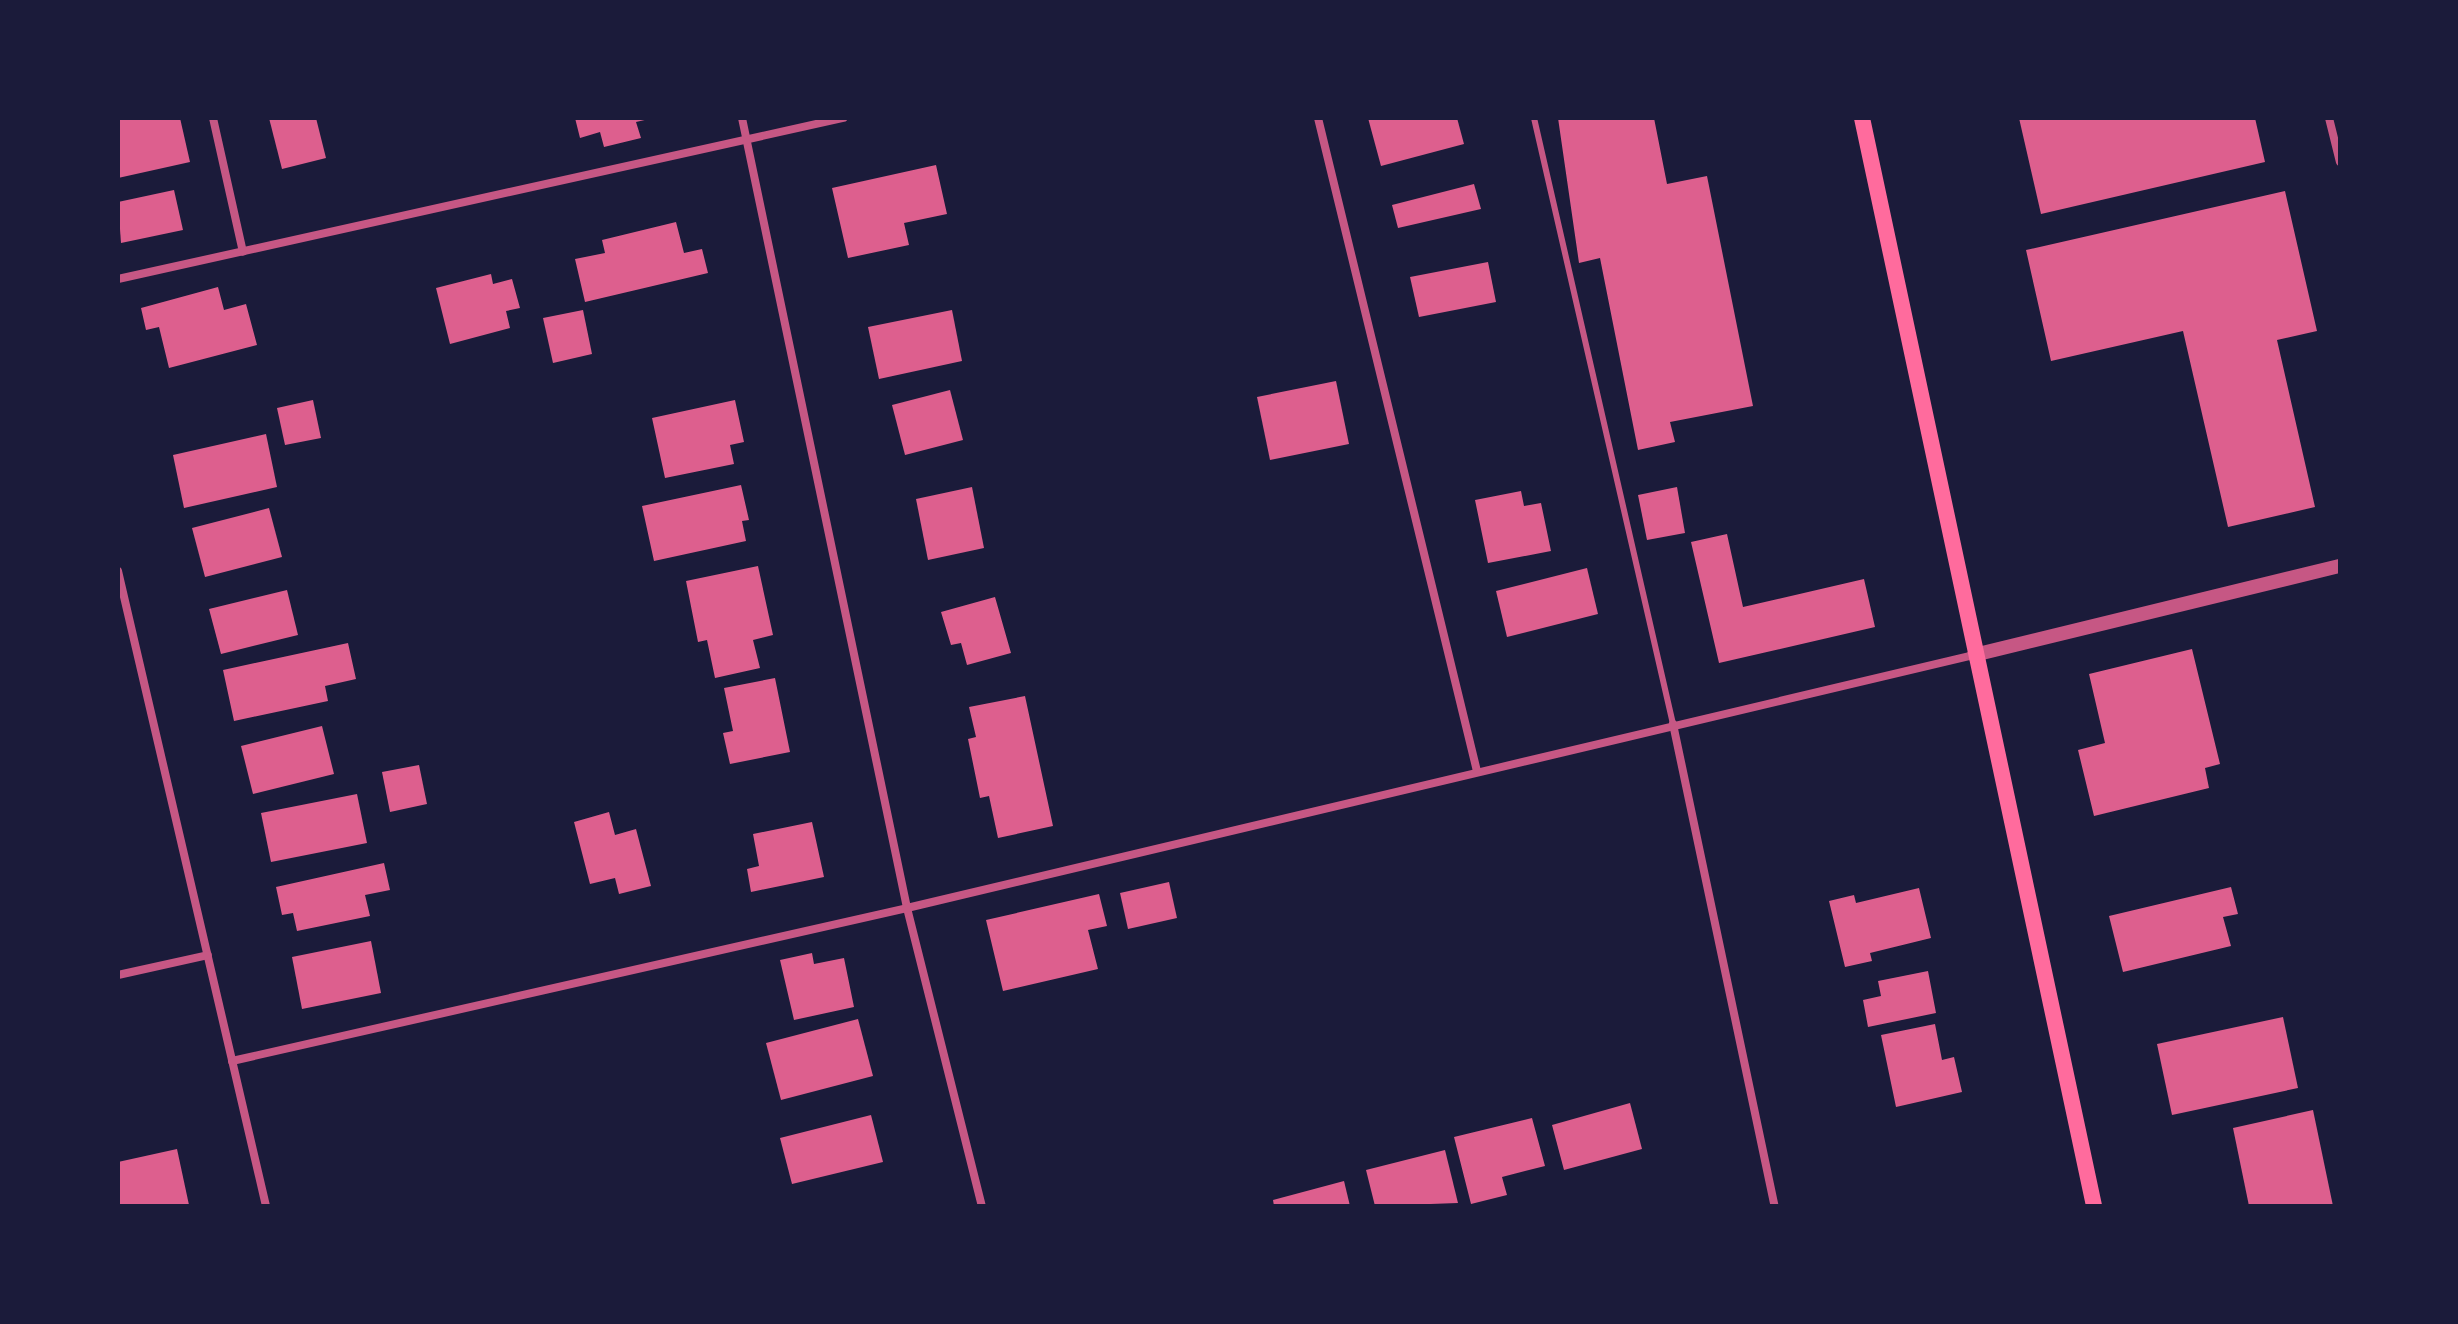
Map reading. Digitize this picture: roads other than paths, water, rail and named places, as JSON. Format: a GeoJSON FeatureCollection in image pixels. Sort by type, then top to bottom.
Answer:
{"type":"FeatureCollection","features":[{"type":"Feature","properties":{"kind":"main road"},"geometry":{"type":"LineString","coordinates":[[1862,118],[1974,655],[2094,1206]]}},
{"type":"Feature","properties":{"kind":"street"},"geometry":{"type":"LineString","coordinates":[[213,118],[243,252]]}},
{"type":"Feature","properties":{"kind":"street"},"geometry":{"type":"LineString","coordinates":[[742,118],[907,908],[982,1206]]}},
{"type":"Feature","properties":{"kind":"street"},"geometry":{"type":"LineString","coordinates":[[118,279],[843,118]]}},
{"type":"Feature","properties":{"kind":"street"},"geometry":{"type":"LineString","coordinates":[[1318,118],[1477,771]]}},
{"type":"Feature","properties":{"kind":"street"},"geometry":{"type":"LineString","coordinates":[[2329,118],[2340,162]]}},
{"type":"Feature","properties":{"kind":"street"},"geometry":{"type":"LineString","coordinates":[[232,1061],[907,908],[2340,566]]}},
{"type":"Feature","properties":{"kind":"street"},"geometry":{"type":"LineString","coordinates":[[118,571],[266,1206]]}},
{"type":"Feature","properties":{"kind":"street"},"geometry":{"type":"LineString","coordinates":[[1673,724],[1774,1206]]}},
{"type":"Feature","properties":{"kind":"street"},"geometry":{"type":"LineString","coordinates":[[118,975],[208,955]]}},
{"type":"Feature","properties":{"kind":"lane"},"geometry":{"type":"LineString","coordinates":[[1534,118],[1673,724]]}}]}
